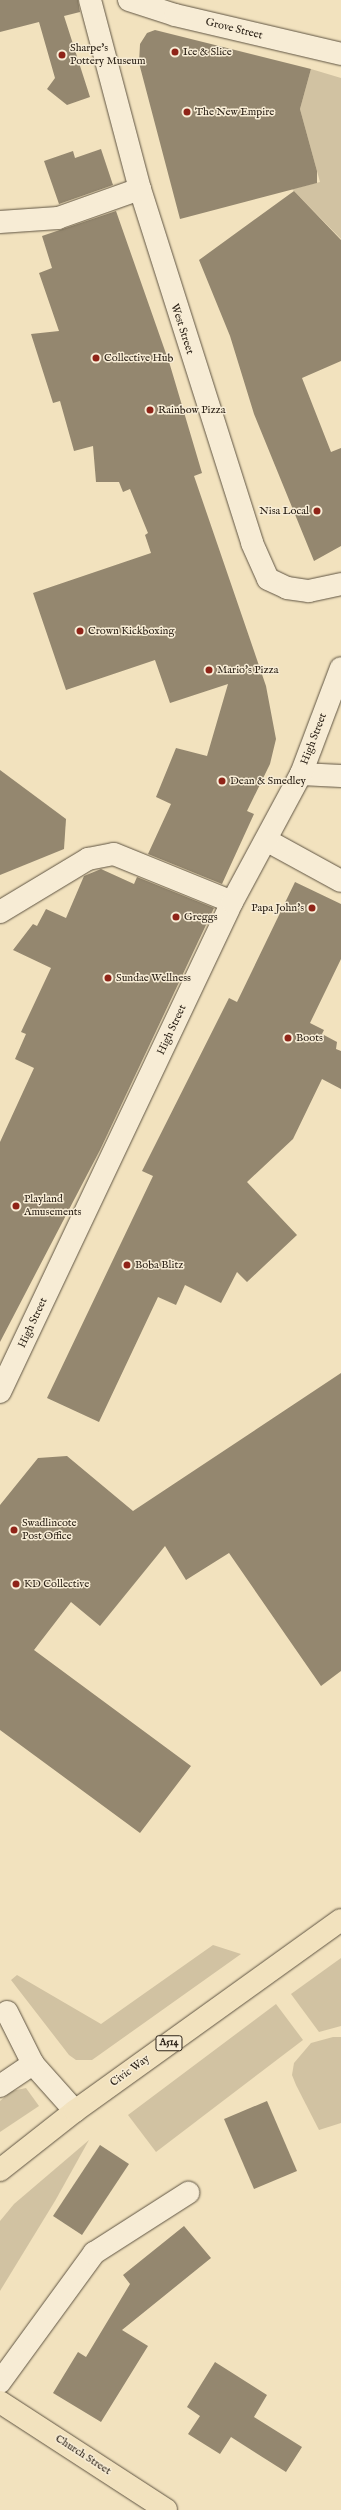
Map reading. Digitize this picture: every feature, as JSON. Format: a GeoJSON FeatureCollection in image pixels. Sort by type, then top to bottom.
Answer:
{"type":"FeatureCollection","features":[{"type":"Feature","properties":{"kind":"main road","name":"Civic Way"},"geometry":{"type":"LineString","coordinates":[[0,2170],[75,2111],[341,1920]]}},
{"type":"Feature","properties":{"kind":"main road","name":"Church Street"},"geometry":{"type":"LineString","coordinates":[[0,2402],[166,2510]]}},
{"type":"Feature","properties":{"kind":"street","name":"West Street"},"geometry":{"type":"LineString","coordinates":[[90,0],[140,189],[252,543],[268,579],[287,588],[309,591],[341,584]]}},
{"type":"Feature","properties":{"kind":"street","name":"Grove Street"},"geometry":{"type":"LineString","coordinates":[[129,0],[175,14],[341,54]]}},
{"type":"Feature","properties":{"kind":"street"},"geometry":{"type":"LineString","coordinates":[[0,222],[58,218],[140,189]]}},
{"type":"Feature","properties":{"kind":"street","name":"High Street"},"geometry":{"type":"LineString","coordinates":[[0,1392],[232,902],[301,774],[341,668]]}},
{"type":"Feature","properties":{"kind":"street"},"geometry":{"type":"LineString","coordinates":[[301,774],[341,776]]}},
{"type":"Feature","properties":{"kind":"street"},"geometry":{"type":"LineString","coordinates":[[266,840],[341,881]]}},
{"type":"Feature","properties":{"kind":"street"},"geometry":{"type":"LineString","coordinates":[[0,912],[88,859],[114,854],[232,902]]}},
{"type":"Feature","properties":{"kind":"street"},"geometry":{"type":"LineString","coordinates":[[7,2012],[33,2064],[75,2111]]}},
{"type":"Feature","properties":{"kind":"street"},"geometry":{"type":"LineString","coordinates":[[0,2086],[33,2064]]}},
{"type":"Feature","properties":{"kind":"street"},"geometry":{"type":"LineString","coordinates":[[0,2382],[94,2253],[188,2193]]}},
{"type":"Feature","properties":{"kind":"shaded area"},"geometry":{"type":"Polygon","coordinates":[[[311,69],[341,78],[341,239],[292,189],[320,182],[300,109],[311,69]]]}},
{"type":"Feature","properties":{"kind":"shaded area"},"geometry":{"type":"Polygon","coordinates":[[[213,1945],[241,1954],[92,2060],[76,2060],[69,2055],[11,1980],[17,1975],[101,2024],[213,1945]]]}},
{"type":"Feature","properties":{"kind":"shaded area"},"geometry":{"type":"Polygon","coordinates":[[[341,1958],[341,2026],[319,2032],[291,1994],[341,1958]]]}},
{"type":"Feature","properties":{"kind":"shaded area"},"geometry":{"type":"Polygon","coordinates":[[[276,2004],[303,2040],[156,2152],[128,2115],[276,2004]]]}},
{"type":"Feature","properties":{"kind":"shaded area"},"geometry":{"type":"Polygon","coordinates":[[[333,2037],[341,2037],[341,2123],[319,2130],[292,2075],[294,2063],[311,2043],[333,2037]]]}},
{"type":"Feature","properties":{"kind":"shaded area"},"geometry":{"type":"Polygon","coordinates":[[[26,2088],[39,2106],[0,2132],[0,2101],[12,2091],[26,2088]]]}},
{"type":"Feature","properties":{"kind":"shaded area"},"geometry":{"type":"Polygon","coordinates":[[[89,2140],[55,2201],[0,2291],[0,2221],[14,2204],[89,2140]]]}},
{"type":"Feature","properties":{"kind":"building","name":"Sharpe's Pottery Museum"},"geometry":{"type":"Polygon","coordinates":[[[0,0],[78,0],[80,12],[64,16],[90,97],[67,105],[47,89],[55,78],[39,22],[0,32],[0,0]]]}},
{"type":"Feature","properties":{"kind":"building"},"geometry":{"type":"Polygon","coordinates":[[[155,30],[311,69],[300,109],[317,171],[317,183],[180,219],[139,63],[140,44],[147,33],[155,30]]]}},
{"type":"Feature","properties":{"kind":"building"},"geometry":{"type":"Polygon","coordinates":[[[101,149],[113,185],[59,204],[44,161],[73,151],[75,158],[101,149]]]}},
{"type":"Feature","properties":{"kind":"building"},"geometry":{"type":"Polygon","coordinates":[[[294,191],[341,240],[341,361],[302,378],[331,452],[341,448],[341,546],[314,561],[254,414],[230,336],[199,260],[294,191]]]}},
{"type":"Feature","properties":{"kind":"building"},"geometry":{"type":"Polygon","coordinates":[[[116,211],[170,365],[202,473],[194,476],[266,686],[276,739],[270,764],[247,811],[254,814],[222,884],[148,854],[171,804],[156,797],[176,748],[207,756],[228,684],[170,703],[155,660],[66,690],[33,593],[151,553],[145,535],[148,533],[130,489],[123,492],[119,482],[96,482],[93,446],[74,451],[60,401],[53,403],[31,334],[59,331],[39,273],[52,268],[42,236],[116,211]]]}},
{"type":"Feature","properties":{"kind":"building"},"geometry":{"type":"Polygon","coordinates":[[[0,770],[66,819],[64,849],[0,875],[0,770]]]}},
{"type":"Feature","properties":{"kind":"building"},"geometry":{"type":"Polygon","coordinates":[[[101,869],[134,884],[137,877],[214,908],[100,1150],[0,1342],[0,1142],[34,1068],[15,1059],[26,1034],[21,1032],[51,968],[13,950],[33,924],[37,926],[46,909],[66,918],[84,876],[101,869]]]}},
{"type":"Feature","properties":{"kind":"building"},"geometry":{"type":"Polygon","coordinates":[[[295,882],[341,904],[341,959],[310,1023],[324,1030],[322,1034],[337,1042],[336,1049],[341,1051],[341,1089],[322,1079],[293,1139],[247,1182],[297,1235],[247,1282],[237,1272],[221,1303],[185,1285],[176,1305],[158,1297],[99,1422],[47,1398],[153,1176],[142,1171],[229,998],[237,1002],[295,882]]]}},
{"type":"Feature","properties":{"kind":"building"},"geometry":{"type":"Polygon","coordinates":[[[341,1373],[341,1671],[321,1686],[229,1553],[186,1580],[165,1546],[100,1626],[71,1602],[34,1650],[191,1766],[140,1833],[0,1730],[0,1505],[38,1458],[67,1456],[133,1511],[341,1373]]]}},
{"type":"Feature","properties":{"kind":"building"},"geometry":{"type":"Polygon","coordinates":[[[267,2101],[297,2171],[254,2189],[224,2119],[267,2101]]]}},
{"type":"Feature","properties":{"kind":"building"},"geometry":{"type":"Polygon","coordinates":[[[100,2145],[129,2164],[82,2235],[53,2216],[100,2145]]]}},
{"type":"Feature","properties":{"kind":"building"},"geometry":{"type":"Polygon","coordinates":[[[184,2226],[211,2258],[122,2330],[148,2346],[101,2422],[53,2393],[78,2352],[86,2357],[130,2284],[123,2275],[184,2226]]]}},
{"type":"Feature","properties":{"kind":"building"},"geometry":{"type":"Polygon","coordinates":[[[215,2362],[267,2395],[254,2417],[302,2447],[286,2472],[231,2437],[220,2454],[188,2434],[200,2416],[187,2407],[215,2362]]]}},
{"type":"Feature","properties":{"kind":"place","name":"Ice & Slice"},"geometry":{"type":"Point","coordinates":[175,52]}},
{"type":"Feature","properties":{"kind":"place","name":"Sharpe's Pottery Museum"},"geometry":{"type":"Point","coordinates":[62,55]}},
{"type":"Feature","properties":{"kind":"place","name":"The New Empire"},"geometry":{"type":"Point","coordinates":[187,112]}},
{"type":"Feature","properties":{"kind":"place","name":"Collective Hub"},"geometry":{"type":"Point","coordinates":[96,358]}},
{"type":"Feature","properties":{"kind":"place","name":"Rainbow Pizza"},"geometry":{"type":"Point","coordinates":[150,410]}},
{"type":"Feature","properties":{"kind":"place","name":"Nisa Local"},"geometry":{"type":"Point","coordinates":[317,511]}},
{"type":"Feature","properties":{"kind":"place","name":"Crown Kickboxing"},"geometry":{"type":"Point","coordinates":[80,631]}},
{"type":"Feature","properties":{"kind":"place","name":"Mario's Pizza"},"geometry":{"type":"Point","coordinates":[209,670]}},
{"type":"Feature","properties":{"kind":"place","name":"Dean & Smedley"},"geometry":{"type":"Point","coordinates":[222,781]}},
{"type":"Feature","properties":{"kind":"place","name":"Papa John's"},"geometry":{"type":"Point","coordinates":[312,908]}},
{"type":"Feature","properties":{"kind":"place","name":"Greggs"},"geometry":{"type":"Point","coordinates":[176,917]}},
{"type":"Feature","properties":{"kind":"place","name":"Sundae Wellness"},"geometry":{"type":"Point","coordinates":[108,978]}},
{"type":"Feature","properties":{"kind":"place","name":"Boots"},"geometry":{"type":"Point","coordinates":[288,1038]}},
{"type":"Feature","properties":{"kind":"place","name":"Playland Amusements"},"geometry":{"type":"Point","coordinates":[16,1206]}},
{"type":"Feature","properties":{"kind":"place","name":"Boba Blitz"},"geometry":{"type":"Point","coordinates":[127,1265]}},
{"type":"Feature","properties":{"kind":"place","name":"Swadlincote Post Office"},"geometry":{"type":"Point","coordinates":[14,1530]}},
{"type":"Feature","properties":{"kind":"place","name":"KD Collective"},"geometry":{"type":"Point","coordinates":[16,1584]}}]}
